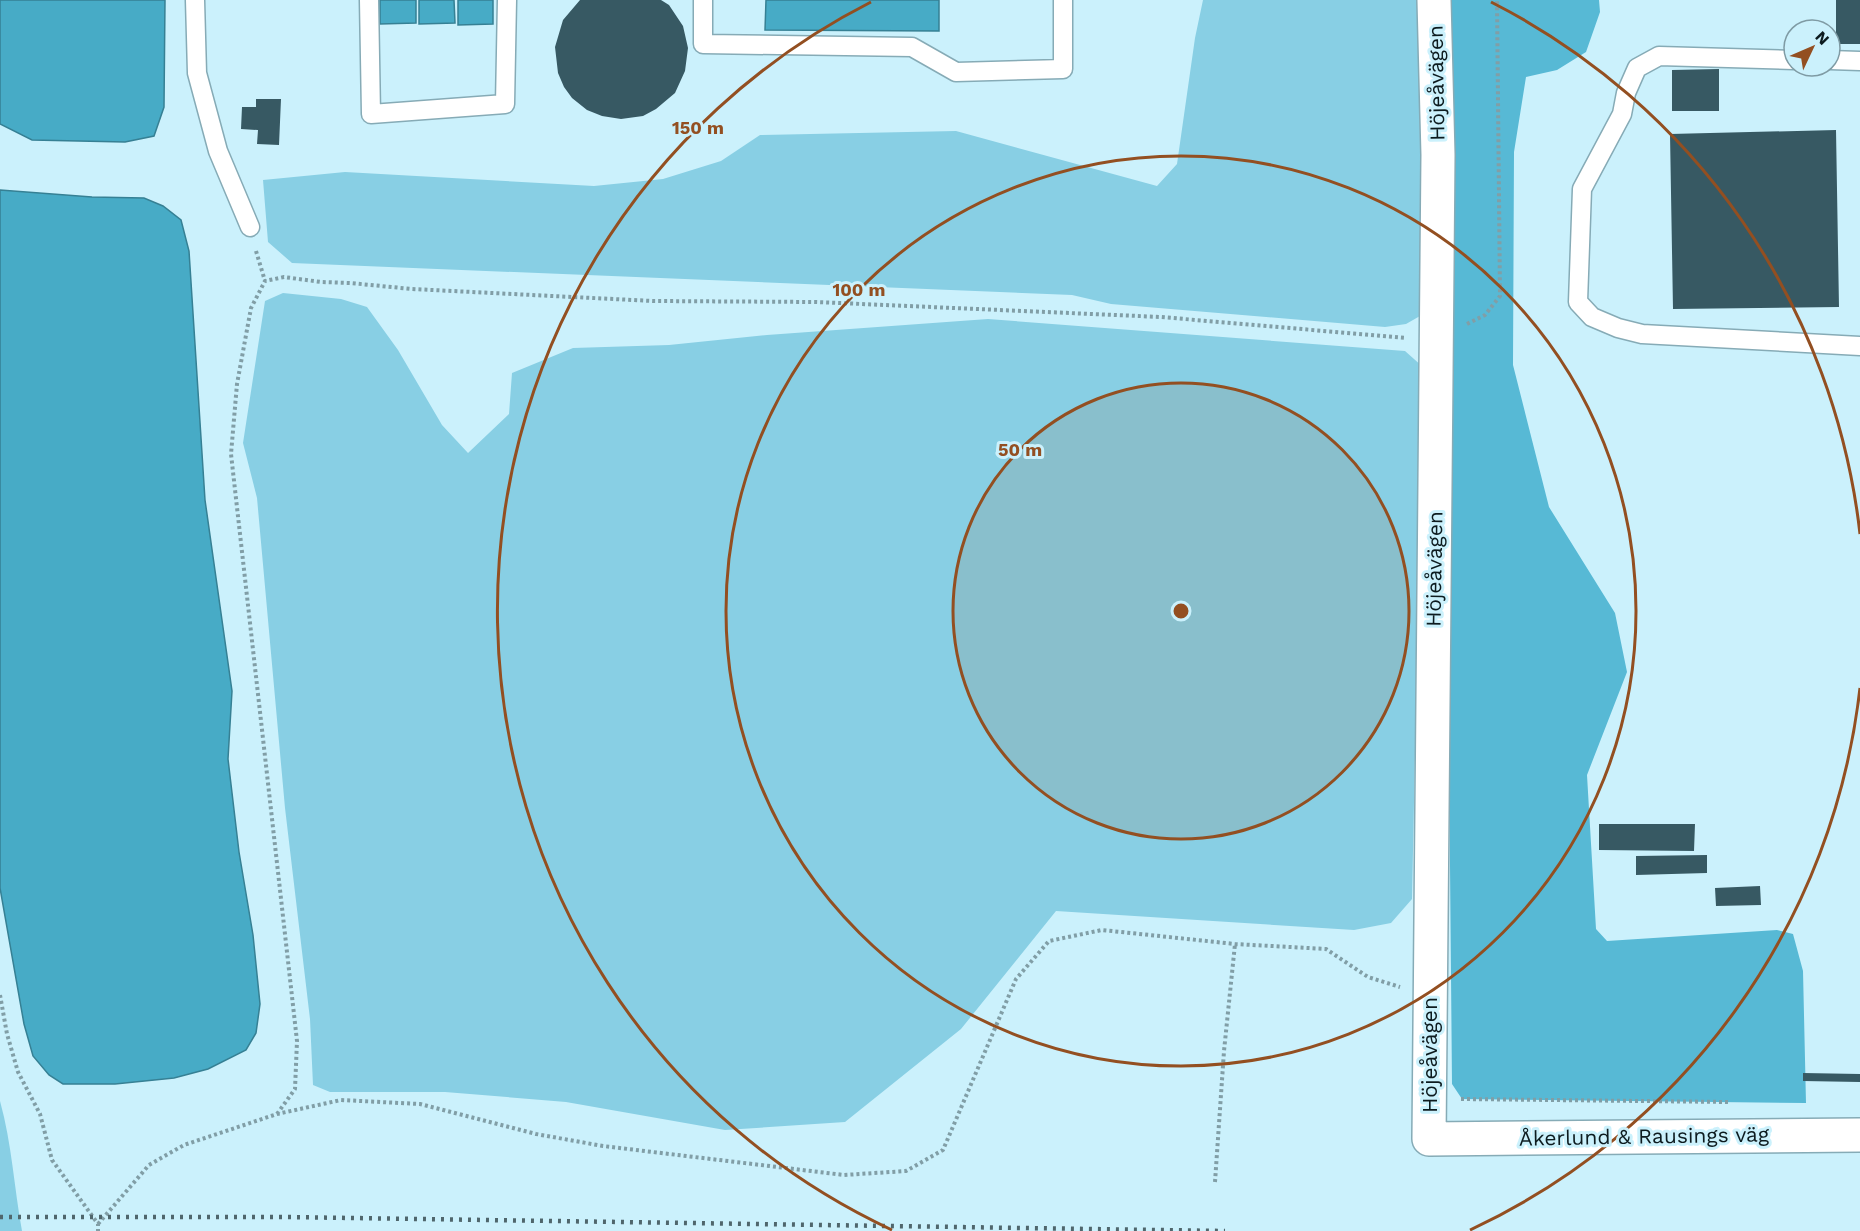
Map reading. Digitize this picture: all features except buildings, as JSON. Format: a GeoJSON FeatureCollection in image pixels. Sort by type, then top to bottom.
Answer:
{"type":"FeatureCollection","features":[{"type":"Feature","properties":{"kind":"street","name":"Höjeåvägen"},"geometry":{"type":"LineString","coordinates":[[1429,1139],[1438,155],[1434,0]]}},
{"type":"Feature","properties":{"kind":"street","name":"Åkerlund & Rausings väg"},"geometry":{"type":"LineString","coordinates":[[1429,1139],[1860,1135]]}},
{"type":"Feature","properties":{"kind":"lane"},"geometry":{"type":"LineString","coordinates":[[195,0],[197,73],[218,151],[249,227]]}},
{"type":"Feature","properties":{"kind":"lane"},"geometry":{"type":"LineString","coordinates":[[369,0],[371,114],[505,104],[507,0]]}},
{"type":"Feature","properties":{"kind":"lane"},"geometry":{"type":"LineString","coordinates":[[703,0],[703,44],[912,46],[957,72],[1064,69],[1063,0]]}},
{"type":"Feature","properties":{"kind":"lane"},"geometry":{"type":"LineString","coordinates":[[1782,60],[1659,56],[1637,68],[1626,93],[1622,114],[1582,189],[1578,302],[1592,317],[1618,328],[1642,333],[1860,346]]}},
{"type":"Feature","properties":{"kind":"lane"},"geometry":{"type":"LineString","coordinates":[[1842,60],[1860,61]]}},
{"type":"Feature","properties":{"kind":"path"},"geometry":{"type":"LineString","coordinates":[[265,281],[284,276],[321,282],[412,289],[653,301],[816,302],[1161,317],[1380,337],[1435,339],[1485,315],[1500,296],[1497,0]]}},
{"type":"Feature","properties":{"kind":"path"},"geometry":{"type":"LineString","coordinates":[[249,227],[265,281],[250,308],[237,384],[231,454],[297,1041],[296,1089],[277,1113]]}},
{"type":"Feature","properties":{"kind":"path"},"geometry":{"type":"LineString","coordinates":[[98,1224],[149,1165],[184,1145],[277,1113],[341,1100],[420,1104],[536,1134],[603,1146],[844,1175],[906,1171],[943,1150],[1016,979],[1048,941],[1102,930],[1235,945],[1326,949],[1368,977],[1405,989]]}},
{"type":"Feature","properties":{"kind":"path"},"geometry":{"type":"LineString","coordinates":[[1215,1182],[1224,1051],[1235,945]]}},
{"type":"Feature","properties":{"kind":"path"},"geometry":{"type":"LineString","coordinates":[[0,995],[7,1034],[18,1072],[40,1114],[52,1160],[98,1224],[98,1231]]}},
{"type":"Feature","properties":{"kind":"path"},"geometry":{"type":"LineString","coordinates":[[1428,1102],[1462,1099],[1737,1102]]}},
{"type":"Feature","properties":{"kind":"shaded area"},"geometry":{"type":"Polygon","coordinates":[[[0,0],[165,0],[164,107],[154,136],[125,142],[32,140],[0,124],[0,0]]]}},
{"type":"Feature","properties":{"kind":"shaded area"},"geometry":{"type":"Polygon","coordinates":[[[380,0],[416,0],[416,23],[380,24],[380,0]]]}},
{"type":"Feature","properties":{"kind":"shaded area"},"geometry":{"type":"Polygon","coordinates":[[[419,0],[454,0],[455,23],[419,24],[419,0]]]}},
{"type":"Feature","properties":{"kind":"shaded area"},"geometry":{"type":"Polygon","coordinates":[[[458,0],[493,0],[493,24],[458,25],[458,0]]]}},
{"type":"Feature","properties":{"kind":"shaded area"},"geometry":{"type":"Polygon","coordinates":[[[766,0],[939,0],[939,31],[765,30],[766,0]]]}},
{"type":"Feature","properties":{"kind":"shaded area"},"geometry":{"type":"Polygon","coordinates":[[[1203,0],[1422,0],[1426,301],[1420,316],[1406,324],[1385,327],[1111,304],[1072,295],[292,263],[268,242],[263,180],[345,172],[594,186],[663,179],[721,161],[760,135],[956,131],[1157,186],[1177,164],[1195,38],[1203,0]]]}},
{"type":"Feature","properties":{"kind":"shaded area"},"geometry":{"type":"Polygon","coordinates":[[[1448,0],[1599,0],[1600,12],[1586,52],[1557,70],[1526,77],[1514,152],[1513,365],[1549,507],[1615,613],[1627,672],[1587,775],[1596,929],[1607,941],[1777,930],[1793,934],[1803,971],[1806,1103],[1462,1099],[1452,1084],[1448,0]]]}},
{"type":"Feature","properties":{"kind":"shaded area"},"geometry":{"type":"Polygon","coordinates":[[[0,190],[92,197],[144,198],[163,206],[181,220],[189,251],[205,500],[232,691],[228,759],[239,852],[253,935],[260,1004],[256,1033],[246,1050],[208,1069],[174,1078],[115,1084],[63,1084],[49,1075],[33,1056],[24,1024],[0,888],[0,190]]]}},
{"type":"Feature","properties":{"kind":"shaded area"},"geometry":{"type":"Polygon","coordinates":[[[283,293],[341,299],[367,307],[398,350],[442,425],[468,453],[509,414],[512,373],[573,348],[669,345],[767,335],[988,319],[1405,351],[1423,367],[1412,899],[1391,923],[1354,930],[1056,911],[961,1029],[845,1122],[725,1130],[566,1102],[445,1092],[330,1092],[313,1085],[310,1019],[285,808],[257,498],[243,443],[265,301],[283,293]]]}},
{"type":"Feature","properties":{"kind":"shaded area"},"geometry":{"type":"Polygon","coordinates":[[[0,1101],[7,1133],[22,1231],[0,1231],[0,1101]]]}},
{"type":"Feature","properties":{"kind":"railway"},"geometry":{"type":"LineString","coordinates":[[0,1217],[285,1217],[1225,1231]]}}]}
